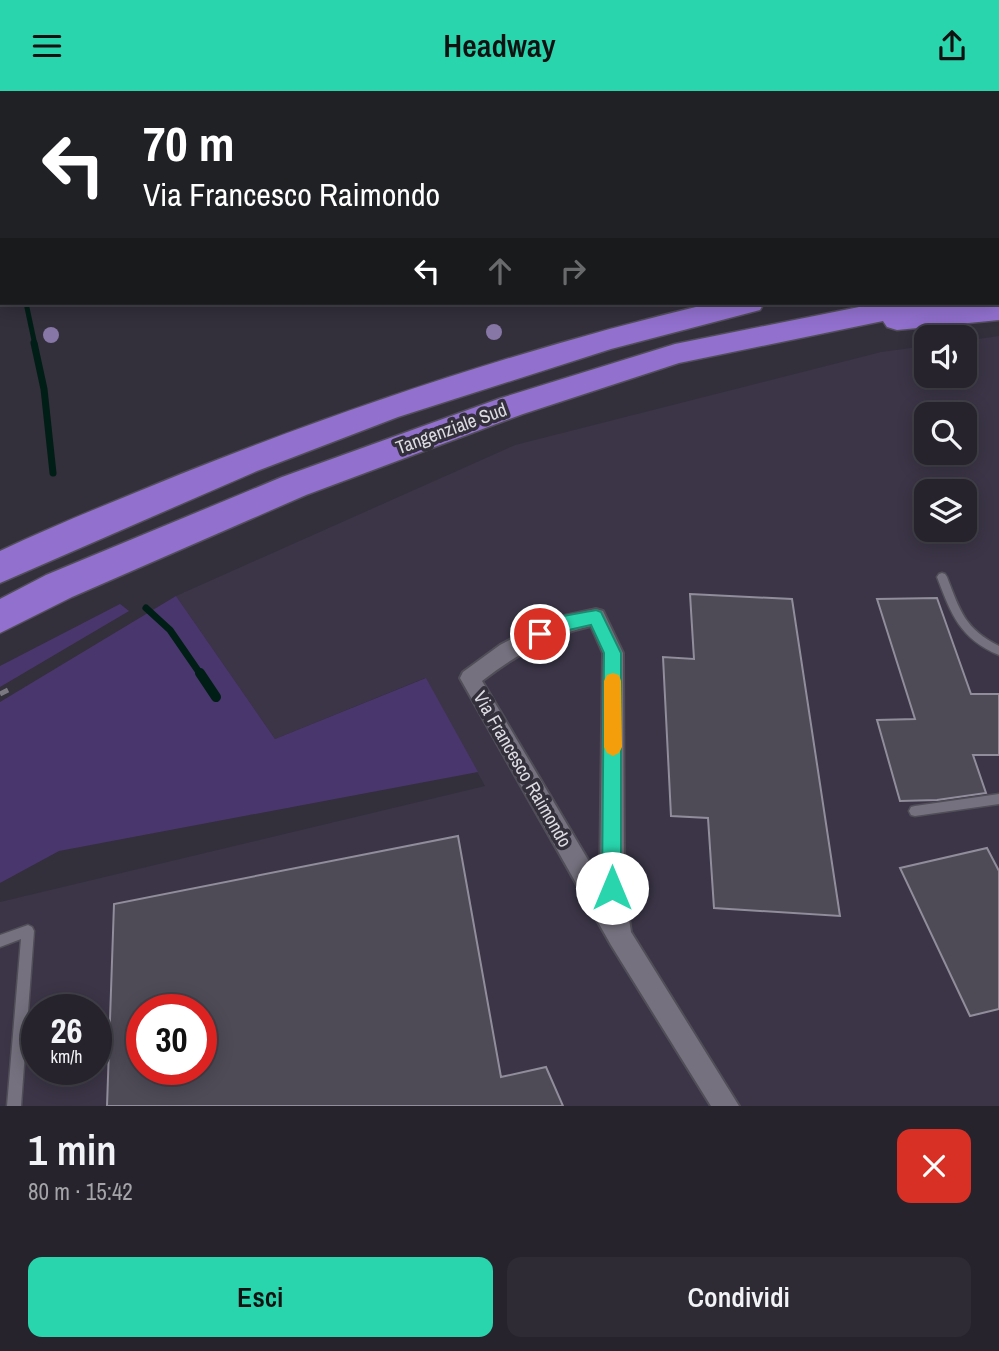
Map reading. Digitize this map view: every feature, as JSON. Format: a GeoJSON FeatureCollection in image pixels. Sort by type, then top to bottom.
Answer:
{"type":"FeatureCollection","features":[{"type":"Feature","properties":{"kind":"highway"},"geometry":{"type":"LineString","coordinates":[[617,335],[678,305]]}},
{"type":"Feature","properties":{"kind":"highway","name":"Tangenziale Sud"},"geometry":{"type":"LineString","coordinates":[[0,568],[44,546],[274,449],[388,406],[617,335],[742,305]]}},
{"type":"Feature","properties":{"kind":"highway","name":"Tangenziale Sud"},"geometry":{"type":"LineString","coordinates":[[0,617],[60,586],[293,486],[440,431],[675,354],[913,305]]}},
{"type":"Feature","properties":{"kind":"highway"},"geometry":{"type":"LineString","coordinates":[[792,328],[999,311]]}},
{"type":"Feature","properties":{"kind":"street","name":"Via Francesco Raimondo"},"geometry":{"type":"LineString","coordinates":[[620,936],[612,888],[612,653],[596,617],[557,625],[507,651],[470,678],[620,936],[726,1106]]}},
{"type":"Feature","properties":{"kind":"lane"},"geometry":{"type":"LineString","coordinates":[[943,577],[959,622],[977,641],[999,651]]}},
{"type":"Feature","properties":{"kind":"lane"},"geometry":{"type":"LineString","coordinates":[[915,811],[999,799]]}},
{"type":"Feature","properties":{"kind":"lane"},"geometry":{"type":"LineString","coordinates":[[0,941],[28,931],[14,1106]]}},
{"type":"Feature","properties":{"kind":"path"},"geometry":{"type":"LineString","coordinates":[[0,694],[10,689]]}},
{"type":"Feature","properties":{"kind":"shaded area"},"geometry":{"type":"Polygon","coordinates":[[[999,336],[999,1106],[0,1106],[0,902],[485,786],[425,678],[275,739],[176,596],[515,445],[881,352],[914,348],[914,388],[977,388],[977,339],[999,336]]]}},
{"type":"Feature","properties":{"kind":"shaded area"},"geometry":{"type":"Polygon","coordinates":[[[176,596],[275,739],[426,678],[478,772],[59,851],[0,883],[0,702],[176,596]]]}},
{"type":"Feature","properties":{"kind":"shaded area"},"geometry":{"type":"Polygon","coordinates":[[[120,604],[129,611],[0,687],[0,666],[120,604]]]}},
{"type":"Feature","properties":{"kind":"building"},"geometry":{"type":"Polygon","coordinates":[[[690,594],[792,599],[840,916],[714,908],[708,818],[671,816],[663,657],[694,659],[690,594]]]}},
{"type":"Feature","properties":{"kind":"building"},"geometry":{"type":"Polygon","coordinates":[[[937,598],[971,694],[999,694],[999,755],[973,755],[986,793],[937,800],[900,801],[877,720],[915,719],[877,599],[937,598]]]}},
{"type":"Feature","properties":{"kind":"building"},"geometry":{"type":"Polygon","coordinates":[[[458,836],[501,1077],[546,1067],[563,1106],[107,1106],[108,1085],[112,1085],[111,994],[114,904],[458,836]]]}},
{"type":"Feature","properties":{"kind":"building"},"geometry":{"type":"Polygon","coordinates":[[[987,848],[999,871],[999,1009],[970,1016],[900,868],[987,848]]]}},
{"type":"Feature","properties":{"kind":"waterway"},"geometry":{"type":"LineString","coordinates":[[26,305],[35,345]]}},
{"type":"Feature","properties":{"kind":"waterway"},"geometry":{"type":"LineString","coordinates":[[34,343],[44,389],[53,473]]}},
{"type":"Feature","properties":{"kind":"waterway"},"geometry":{"type":"LineString","coordinates":[[146,608],[170,630],[201,675]]}},
{"type":"Feature","properties":{"kind":"waterway"},"geometry":{"type":"LineString","coordinates":[[200,673],[216,697]]}},
{"type":"Feature","properties":{"kind":"slow traffic"},"geometry":{"type":"LineString","coordinates":[[613,681],[613,747]]}},
{"type":"Feature","properties":{"kind":"route"},"geometry":{"type":"LineString","coordinates":[[540,634],[557,625],[596,617],[612,653],[612,888]]}}]}
